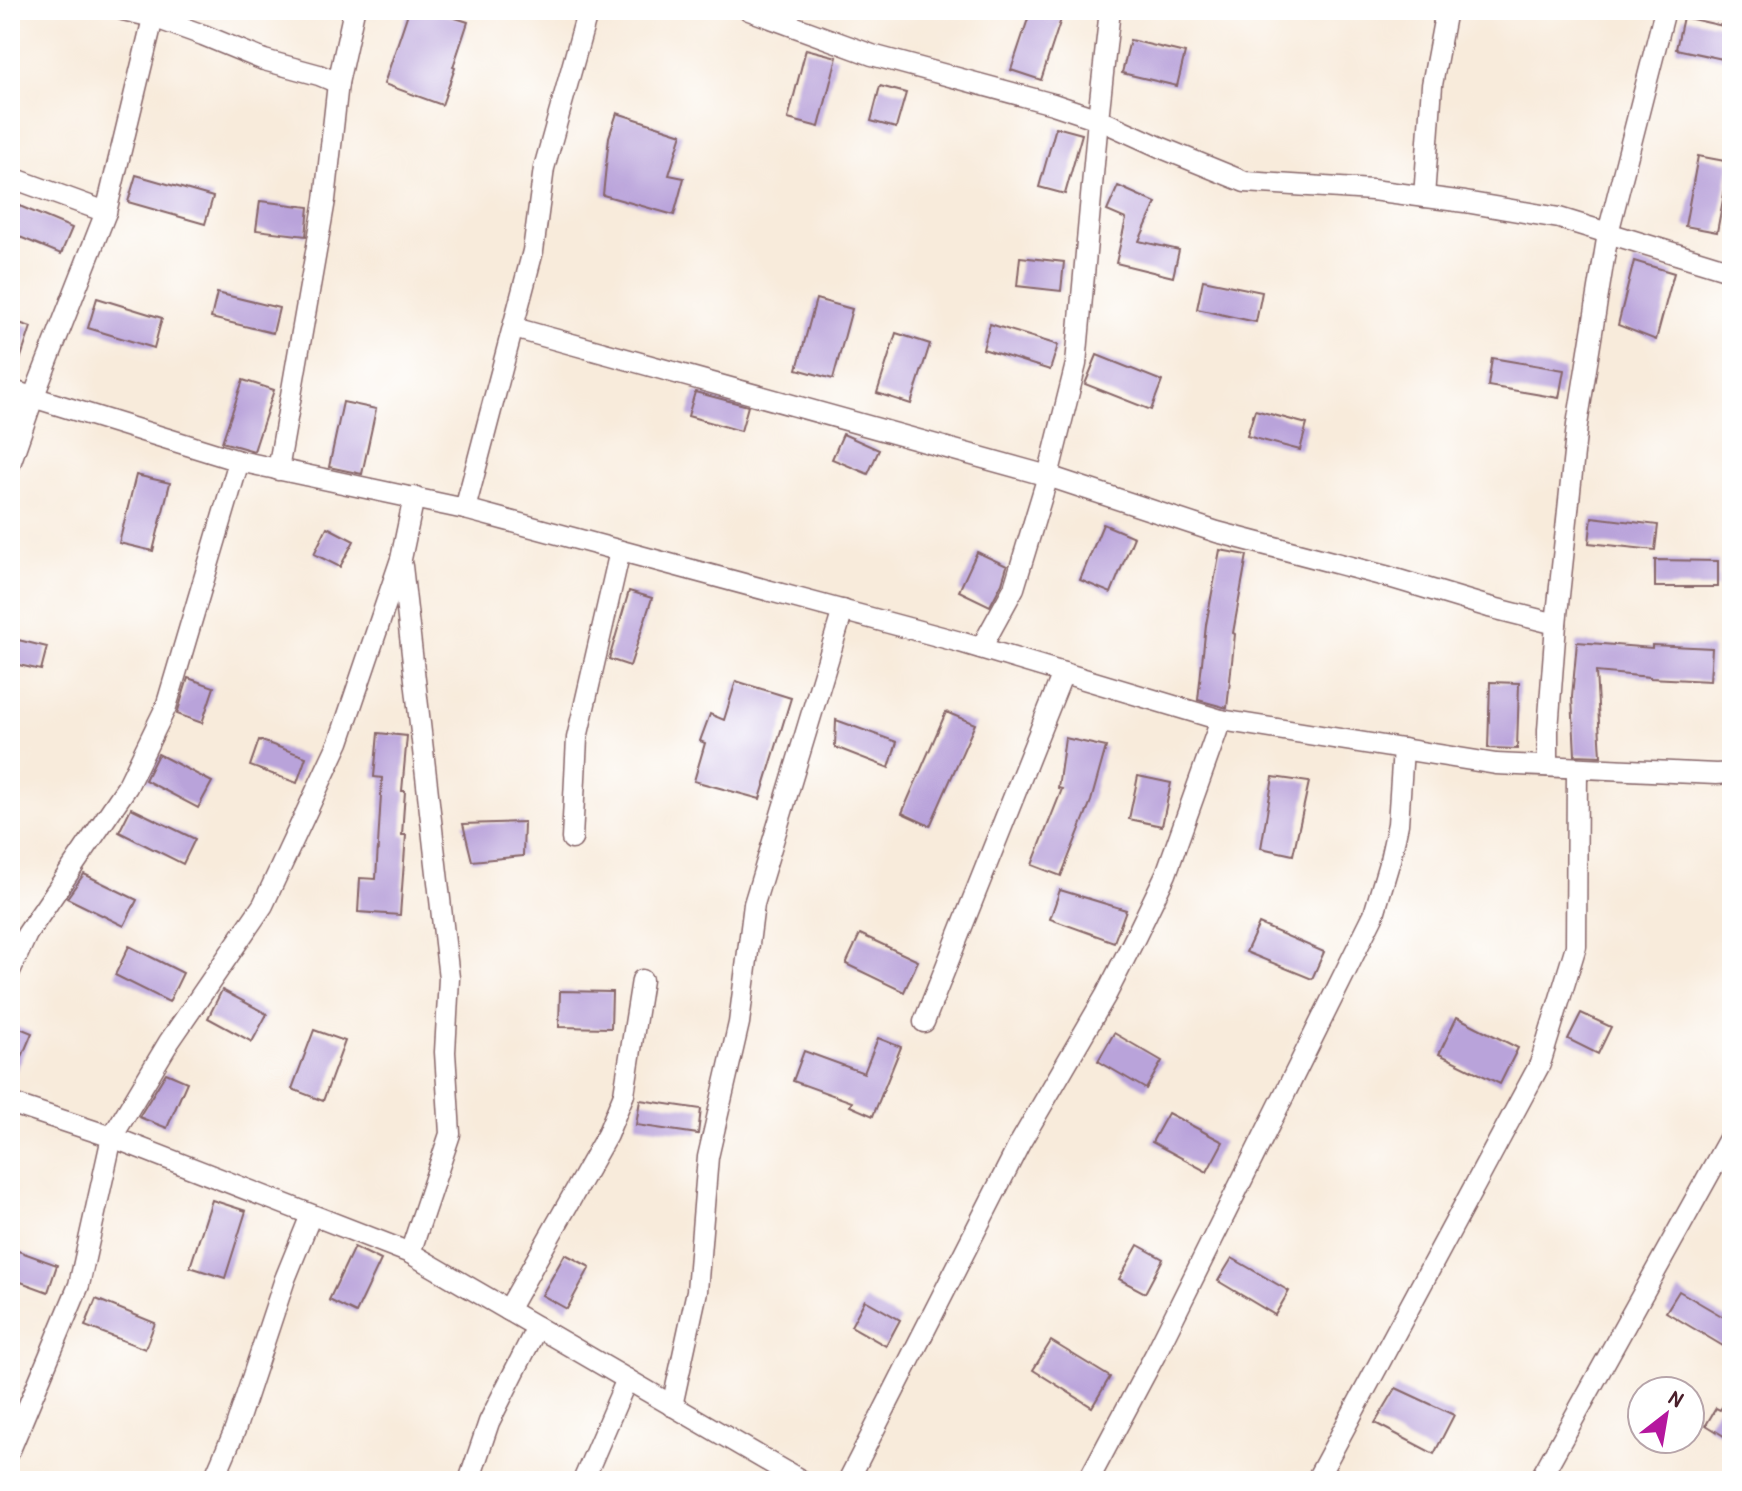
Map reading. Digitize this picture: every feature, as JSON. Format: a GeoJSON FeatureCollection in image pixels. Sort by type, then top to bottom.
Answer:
{"type":"FeatureCollection","features":[{"type":"Feature","properties":{"kind":"street"},"geometry":{"type":"LineString","coordinates":[[123,10],[154,14],[264,60],[338,83]]}},
{"type":"Feature","properties":{"kind":"street"},"geometry":{"type":"LineString","coordinates":[[278,470],[325,200],[338,83],[354,10]]}},
{"type":"Feature","properties":{"kind":"street"},"geometry":{"type":"LineString","coordinates":[[465,509],[533,251],[544,168],[588,10]]}},
{"type":"Feature","properties":{"kind":"street"},"geometry":{"type":"LineString","coordinates":[[749,10],[786,16],[872,55],[1098,119],[1245,182],[1372,190],[1559,218],[1732,271]]}},
{"type":"Feature","properties":{"kind":"street"},"geometry":{"type":"LineString","coordinates":[[981,648],[1014,588],[1048,476],[1076,364],[1110,10]]}},
{"type":"Feature","properties":{"kind":"street"},"geometry":{"type":"LineString","coordinates":[[1424,197],[1432,85],[1446,10]]}},
{"type":"Feature","properties":{"kind":"street"},"geometry":{"type":"LineString","coordinates":[[1548,766],[1556,624],[1577,425],[1608,233],[1665,10]]}},
{"type":"Feature","properties":{"kind":"street"},"geometry":{"type":"LineString","coordinates":[[10,464],[106,212],[154,14]]}},
{"type":"Feature","properties":{"kind":"street"},"geometry":{"type":"LineString","coordinates":[[10,177],[106,212]]}},
{"type":"Feature","properties":{"kind":"street"},"geometry":{"type":"LineString","coordinates":[[514,328],[1048,476],[1217,532],[1556,624]]}},
{"type":"Feature","properties":{"kind":"street"},"geometry":{"type":"LineString","coordinates":[[10,390],[239,461],[465,509],[981,648],[1221,720],[1496,764],[1732,773]]}},
{"type":"Feature","properties":{"kind":"street"},"geometry":{"type":"LineString","coordinates":[[10,971],[27,934],[127,787],[166,707],[239,461]]}},
{"type":"Feature","properties":{"kind":"street"},"geometry":{"type":"LineString","coordinates":[[10,1450],[79,1285],[112,1137],[169,1042],[263,905],[339,742],[401,559],[414,497]]}},
{"type":"Feature","properties":{"kind":"street"},"geometry":{"type":"LineString","coordinates":[[572,839],[577,738],[620,551]]}},
{"type":"Feature","properties":{"kind":"street"},"geometry":{"type":"LineString","coordinates":[[401,559],[449,978],[445,1052],[450,1134],[410,1253]]}},
{"type":"Feature","properties":{"kind":"street"},"geometry":{"type":"LineString","coordinates":[[672,1406],[697,1291],[708,1157],[739,1023],[754,904],[843,610]]}},
{"type":"Feature","properties":{"kind":"street"},"geometry":{"type":"LineString","coordinates":[[924,1022],[1063,673]]}},
{"type":"Feature","properties":{"kind":"street"},"geometry":{"type":"LineString","coordinates":[[848,1481],[1020,1143],[1106,995],[1136,936],[1166,874],[1221,720]]}},
{"type":"Feature","properties":{"kind":"street"},"geometry":{"type":"LineString","coordinates":[[1088,1481],[1155,1355],[1374,914],[1398,824],[1403,749]]}},
{"type":"Feature","properties":{"kind":"street"},"geometry":{"type":"LineString","coordinates":[[1316,1481],[1540,1064],[1576,946],[1577,768]]}},
{"type":"Feature","properties":{"kind":"street"},"geometry":{"type":"LineString","coordinates":[[508,1310],[607,1135],[624,1094],[642,980]]}},
{"type":"Feature","properties":{"kind":"street"},"geometry":{"type":"LineString","coordinates":[[10,1103],[112,1137],[410,1253],[792,1479]]}},
{"type":"Feature","properties":{"kind":"street"},"geometry":{"type":"LineString","coordinates":[[1539,1481],[1732,1133]]}},
{"type":"Feature","properties":{"kind":"street"},"geometry":{"type":"LineString","coordinates":[[213,1481],[235,1430],[285,1279],[311,1215]]}},
{"type":"Feature","properties":{"kind":"street"},"geometry":{"type":"LineString","coordinates":[[469,1481],[489,1422],[537,1327]]}},
{"type":"Feature","properties":{"kind":"street"},"geometry":{"type":"LineString","coordinates":[[583,1481],[627,1379]]}},
{"type":"Feature","properties":{"kind":"building"},"geometry":{"type":"Polygon","coordinates":[[[409,10],[430,10],[468,22],[442,105],[384,84],[409,10]]]}},
{"type":"Feature","properties":{"kind":"building"},"geometry":{"type":"Polygon","coordinates":[[[1031,10],[1064,10],[1041,80],[1011,70],[1031,10]]]}},
{"type":"Feature","properties":{"kind":"building"},"geometry":{"type":"Polygon","coordinates":[[[1683,17],[1732,28],[1732,61],[1676,49],[1683,17]]]}},
{"type":"Feature","properties":{"kind":"building"},"geometry":{"type":"Polygon","coordinates":[[[1130,40],[1185,53],[1177,86],[1122,73],[1130,40]]]}},
{"type":"Feature","properties":{"kind":"building"},"geometry":{"type":"Polygon","coordinates":[[[806,49],[837,57],[819,127],[788,119],[806,49]]]}},
{"type":"Feature","properties":{"kind":"building"},"geometry":{"type":"Polygon","coordinates":[[[880,86],[906,93],[896,128],[871,121],[880,86]]]}},
{"type":"Feature","properties":{"kind":"building"},"geometry":{"type":"Polygon","coordinates":[[[617,113],[682,134],[669,175],[684,178],[674,215],[603,195],[609,137],[617,113]]]}},
{"type":"Feature","properties":{"kind":"building"},"geometry":{"type":"Polygon","coordinates":[[[1056,127],[1082,134],[1065,194],[1039,187],[1056,127]]]}},
{"type":"Feature","properties":{"kind":"building"},"geometry":{"type":"Polygon","coordinates":[[[1698,156],[1730,162],[1717,232],[1685,226],[1698,156]]]}},
{"type":"Feature","properties":{"kind":"building"},"geometry":{"type":"Polygon","coordinates":[[[136,175],[213,197],[205,224],[128,202],[136,175]]]}},
{"type":"Feature","properties":{"kind":"building"},"geometry":{"type":"Polygon","coordinates":[[[1118,186],[1156,203],[1139,241],[1179,250],[1173,277],[1116,263],[1126,219],[1107,211],[1118,186]]]}},
{"type":"Feature","properties":{"kind":"building"},"geometry":{"type":"Polygon","coordinates":[[[260,201],[309,207],[306,236],[256,230],[260,201]]]}},
{"type":"Feature","properties":{"kind":"building"},"geometry":{"type":"Polygon","coordinates":[[[10,202],[72,228],[61,254],[10,233],[10,202]]]}},
{"type":"Feature","properties":{"kind":"building"},"geometry":{"type":"Polygon","coordinates":[[[1020,257],[1064,262],[1061,291],[1017,286],[1020,257]]]}},
{"type":"Feature","properties":{"kind":"building"},"geometry":{"type":"Polygon","coordinates":[[[1634,261],[1674,273],[1656,340],[1618,325],[1634,261]]]}},
{"type":"Feature","properties":{"kind":"building"},"geometry":{"type":"Polygon","coordinates":[[[1203,280],[1262,292],[1256,322],[1197,309],[1203,280]]]}},
{"type":"Feature","properties":{"kind":"building"},"geometry":{"type":"Polygon","coordinates":[[[217,293],[279,308],[273,333],[211,318],[217,293]]]}},
{"type":"Feature","properties":{"kind":"building"},"geometry":{"type":"Polygon","coordinates":[[[97,298],[162,318],[154,348],[88,328],[97,298]]]}},
{"type":"Feature","properties":{"kind":"building"},"geometry":{"type":"Polygon","coordinates":[[[816,299],[852,309],[833,379],[797,369],[816,299]]]}},
{"type":"Feature","properties":{"kind":"building"},"geometry":{"type":"Polygon","coordinates":[[[10,320],[31,327],[14,378],[10,377],[10,320]]]}},
{"type":"Feature","properties":{"kind":"building"},"geometry":{"type":"Polygon","coordinates":[[[990,324],[1058,345],[1050,370],[983,349],[990,324]]]}},
{"type":"Feature","properties":{"kind":"building"},"geometry":{"type":"Polygon","coordinates":[[[896,333],[930,344],[911,404],[877,393],[896,333]]]}},
{"type":"Feature","properties":{"kind":"building"},"geometry":{"type":"Polygon","coordinates":[[[1097,355],[1162,381],[1151,410],[1085,384],[1097,355]]]}},
{"type":"Feature","properties":{"kind":"building"},"geometry":{"type":"Polygon","coordinates":[[[1492,358],[1564,370],[1559,398],[1488,386],[1492,358]]]}},
{"type":"Feature","properties":{"kind":"building"},"geometry":{"type":"Polygon","coordinates":[[[243,380],[274,390],[254,451],[222,442],[243,380]]]}},
{"type":"Feature","properties":{"kind":"building"},"geometry":{"type":"Polygon","coordinates":[[[695,392],[748,406],[741,431],[688,416],[695,392]]]}},
{"type":"Feature","properties":{"kind":"building"},"geometry":{"type":"Polygon","coordinates":[[[343,402],[376,409],[362,474],[329,467],[343,402]]]}},
{"type":"Feature","properties":{"kind":"building"},"geometry":{"type":"Polygon","coordinates":[[[1255,410],[1307,424],[1300,450],[1247,436],[1255,410]]]}},
{"type":"Feature","properties":{"kind":"building"},"geometry":{"type":"Polygon","coordinates":[[[843,434],[879,450],[868,474],[832,459],[843,434]]]}},
{"type":"Feature","properties":{"kind":"building"},"geometry":{"type":"Polygon","coordinates":[[[136,475],[170,483],[153,551],[119,543],[136,475]]]}},
{"type":"Feature","properties":{"kind":"building"},"geometry":{"type":"Polygon","coordinates":[[[1592,517],[1658,525],[1655,550],[1589,543],[1592,517]]]}},
{"type":"Feature","properties":{"kind":"building"},"geometry":{"type":"Polygon","coordinates":[[[1103,524],[1134,537],[1111,593],[1080,580],[1103,524]]]}},
{"type":"Feature","properties":{"kind":"building"},"geometry":{"type":"Polygon","coordinates":[[[327,527],[354,541],[340,567],[314,554],[327,527]]]}},
{"type":"Feature","properties":{"kind":"building"},"geometry":{"type":"Polygon","coordinates":[[[1220,550],[1247,555],[1233,633],[1227,708],[1198,700],[1206,625],[1220,550]]]}},
{"type":"Feature","properties":{"kind":"building"},"geometry":{"type":"Polygon","coordinates":[[[977,552],[1007,566],[990,606],[959,591],[977,552]]]}},
{"type":"Feature","properties":{"kind":"building"},"geometry":{"type":"Polygon","coordinates":[[[1655,560],[1718,561],[1718,587],[1655,587],[1655,560]]]}},
{"type":"Feature","properties":{"kind":"building"},"geometry":{"type":"Polygon","coordinates":[[[629,591],[652,598],[630,666],[609,659],[629,591]]]}},
{"type":"Feature","properties":{"kind":"building"},"geometry":{"type":"Polygon","coordinates":[[[10,638],[47,647],[41,670],[10,663],[10,638]]]}},
{"type":"Feature","properties":{"kind":"building"},"geometry":{"type":"Polygon","coordinates":[[[1577,642],[1652,648],[1652,645],[1712,648],[1710,681],[1596,672],[1601,756],[1575,755],[1572,697],[1577,642]]]}},
{"type":"Feature","properties":{"kind":"building"},"geometry":{"type":"Polygon","coordinates":[[[188,678],[214,687],[202,723],[177,714],[188,678]]]}},
{"type":"Feature","properties":{"kind":"building"},"geometry":{"type":"Polygon","coordinates":[[[736,681],[791,698],[760,799],[694,781],[705,743],[700,741],[710,714],[724,720],[736,681]]]}},
{"type":"Feature","properties":{"kind":"building"},"geometry":{"type":"Polygon","coordinates":[[[1490,682],[1519,683],[1517,749],[1488,748],[1490,682]]]}},
{"type":"Feature","properties":{"kind":"building"},"geometry":{"type":"Polygon","coordinates":[[[946,712],[975,724],[930,826],[902,813],[946,712]]]}},
{"type":"Feature","properties":{"kind":"building"},"geometry":{"type":"Polygon","coordinates":[[[836,720],[897,742],[889,768],[835,747],[836,720]]]}},
{"type":"Feature","properties":{"kind":"building"},"geometry":{"type":"Polygon","coordinates":[[[378,733],[407,736],[402,791],[405,791],[402,835],[406,835],[400,915],[358,912],[360,878],[376,879],[382,778],[374,777],[378,733]]]}},
{"type":"Feature","properties":{"kind":"building"},"geometry":{"type":"Polygon","coordinates":[[[1065,738],[1106,747],[1091,801],[1061,876],[1032,865],[1062,789],[1058,788],[1065,738]]]}},
{"type":"Feature","properties":{"kind":"building"},"geometry":{"type":"Polygon","coordinates":[[[259,740],[306,757],[297,783],[250,766],[259,740]]]}},
{"type":"Feature","properties":{"kind":"building"},"geometry":{"type":"Polygon","coordinates":[[[158,754],[212,782],[198,808],[145,780],[158,754]]]}},
{"type":"Feature","properties":{"kind":"building"},"geometry":{"type":"Polygon","coordinates":[[[1138,776],[1171,783],[1162,826],[1129,819],[1138,776]]]}},
{"type":"Feature","properties":{"kind":"building"},"geometry":{"type":"Polygon","coordinates":[[[1273,777],[1309,782],[1293,855],[1261,848],[1273,777]]]}},
{"type":"Feature","properties":{"kind":"building"},"geometry":{"type":"Polygon","coordinates":[[[131,808],[195,839],[183,864],[119,832],[131,808]]]}},
{"type":"Feature","properties":{"kind":"building"},"geometry":{"type":"Polygon","coordinates":[[[524,822],[523,856],[472,861],[463,824],[524,822]]]}},
{"type":"Feature","properties":{"kind":"building"},"geometry":{"type":"Polygon","coordinates":[[[84,874],[137,900],[124,926],[67,898],[84,874]]]}},
{"type":"Feature","properties":{"kind":"building"},"geometry":{"type":"Polygon","coordinates":[[[1060,890],[1126,910],[1114,942],[1050,919],[1060,890]]]}},
{"type":"Feature","properties":{"kind":"building"},"geometry":{"type":"Polygon","coordinates":[[[1259,924],[1324,952],[1312,979],[1246,952],[1259,924]]]}},
{"type":"Feature","properties":{"kind":"building"},"geometry":{"type":"Polygon","coordinates":[[[860,934],[918,961],[904,992],[846,964],[860,934]]]}},
{"type":"Feature","properties":{"kind":"building"},"geometry":{"type":"Polygon","coordinates":[[[129,946],[183,973],[169,1002],[115,975],[129,946]]]}},
{"type":"Feature","properties":{"kind":"building"},"geometry":{"type":"Polygon","coordinates":[[[222,990],[267,1014],[252,1042],[208,1018],[222,990]]]}},
{"type":"Feature","properties":{"kind":"building"},"geometry":{"type":"Polygon","coordinates":[[[560,991],[612,992],[611,1028],[559,1027],[560,991]]]}},
{"type":"Feature","properties":{"kind":"building"},"geometry":{"type":"Polygon","coordinates":[[[1581,1013],[1611,1027],[1598,1054],[1568,1039],[1581,1013]]]}},
{"type":"Feature","properties":{"kind":"building"},"geometry":{"type":"Polygon","coordinates":[[[1457,1017],[1518,1048],[1500,1084],[1439,1054],[1457,1017]]]}},
{"type":"Feature","properties":{"kind":"building"},"geometry":{"type":"Polygon","coordinates":[[[10,1024],[32,1033],[10,1085],[10,1024]]]}},
{"type":"Feature","properties":{"kind":"building"},"geometry":{"type":"Polygon","coordinates":[[[314,1030],[345,1041],[323,1101],[292,1089],[314,1030]]]}},
{"type":"Feature","properties":{"kind":"building"},"geometry":{"type":"Polygon","coordinates":[[[1114,1033],[1162,1061],[1146,1089],[1098,1061],[1114,1033]]]}},
{"type":"Feature","properties":{"kind":"building"},"geometry":{"type":"Polygon","coordinates":[[[878,1038],[901,1047],[873,1116],[850,1106],[852,1102],[793,1081],[804,1051],[864,1073],[878,1038]]]}},
{"type":"Feature","properties":{"kind":"building"},"geometry":{"type":"Polygon","coordinates":[[[166,1073],[187,1082],[167,1128],[139,1117],[166,1073]]]}},
{"type":"Feature","properties":{"kind":"building"},"geometry":{"type":"Polygon","coordinates":[[[640,1100],[701,1109],[698,1134],[636,1125],[640,1100]]]}},
{"type":"Feature","properties":{"kind":"building"},"geometry":{"type":"Polygon","coordinates":[[[1168,1113],[1223,1142],[1207,1172],[1152,1142],[1168,1113]]]}},
{"type":"Feature","properties":{"kind":"building"},"geometry":{"type":"Polygon","coordinates":[[[212,1200],[246,1211],[225,1278],[190,1267],[212,1200]]]}},
{"type":"Feature","properties":{"kind":"building"},"geometry":{"type":"Polygon","coordinates":[[[1138,1245],[1163,1259],[1145,1293],[1119,1279],[1138,1245]]]}},
{"type":"Feature","properties":{"kind":"building"},"geometry":{"type":"Polygon","coordinates":[[[354,1247],[381,1260],[356,1313],[329,1300],[354,1247]]]}},
{"type":"Feature","properties":{"kind":"building"},"geometry":{"type":"Polygon","coordinates":[[[10,1248],[57,1265],[48,1292],[10,1278],[10,1248]]]}},
{"type":"Feature","properties":{"kind":"building"},"geometry":{"type":"Polygon","coordinates":[[[565,1254],[590,1267],[567,1309],[542,1295],[565,1254]]]}},
{"type":"Feature","properties":{"kind":"building"},"geometry":{"type":"Polygon","coordinates":[[[1232,1258],[1289,1291],[1275,1315],[1218,1281],[1232,1258]]]}},
{"type":"Feature","properties":{"kind":"building"},"geometry":{"type":"Polygon","coordinates":[[[1679,1291],[1732,1322],[1732,1332],[1723,1346],[1666,1312],[1679,1291]]]}},
{"type":"Feature","properties":{"kind":"building"},"geometry":{"type":"Polygon","coordinates":[[[96,1299],[155,1323],[145,1349],[85,1326],[96,1299]]]}},
{"type":"Feature","properties":{"kind":"building"},"geometry":{"type":"Polygon","coordinates":[[[865,1300],[900,1320],[886,1346],[851,1326],[865,1300]]]}},
{"type":"Feature","properties":{"kind":"building"},"geometry":{"type":"Polygon","coordinates":[[[1051,1341],[1110,1377],[1092,1407],[1033,1370],[1051,1341]]]}},
{"type":"Feature","properties":{"kind":"building"},"geometry":{"type":"Polygon","coordinates":[[[1396,1388],[1454,1415],[1434,1454],[1375,1423],[1396,1388]]]}},
{"type":"Feature","properties":{"kind":"building"},"geometry":{"type":"Polygon","coordinates":[[[1732,1392],[1732,1441],[1706,1425],[1716,1408],[1720,1410],[1732,1392]]]}}]}
